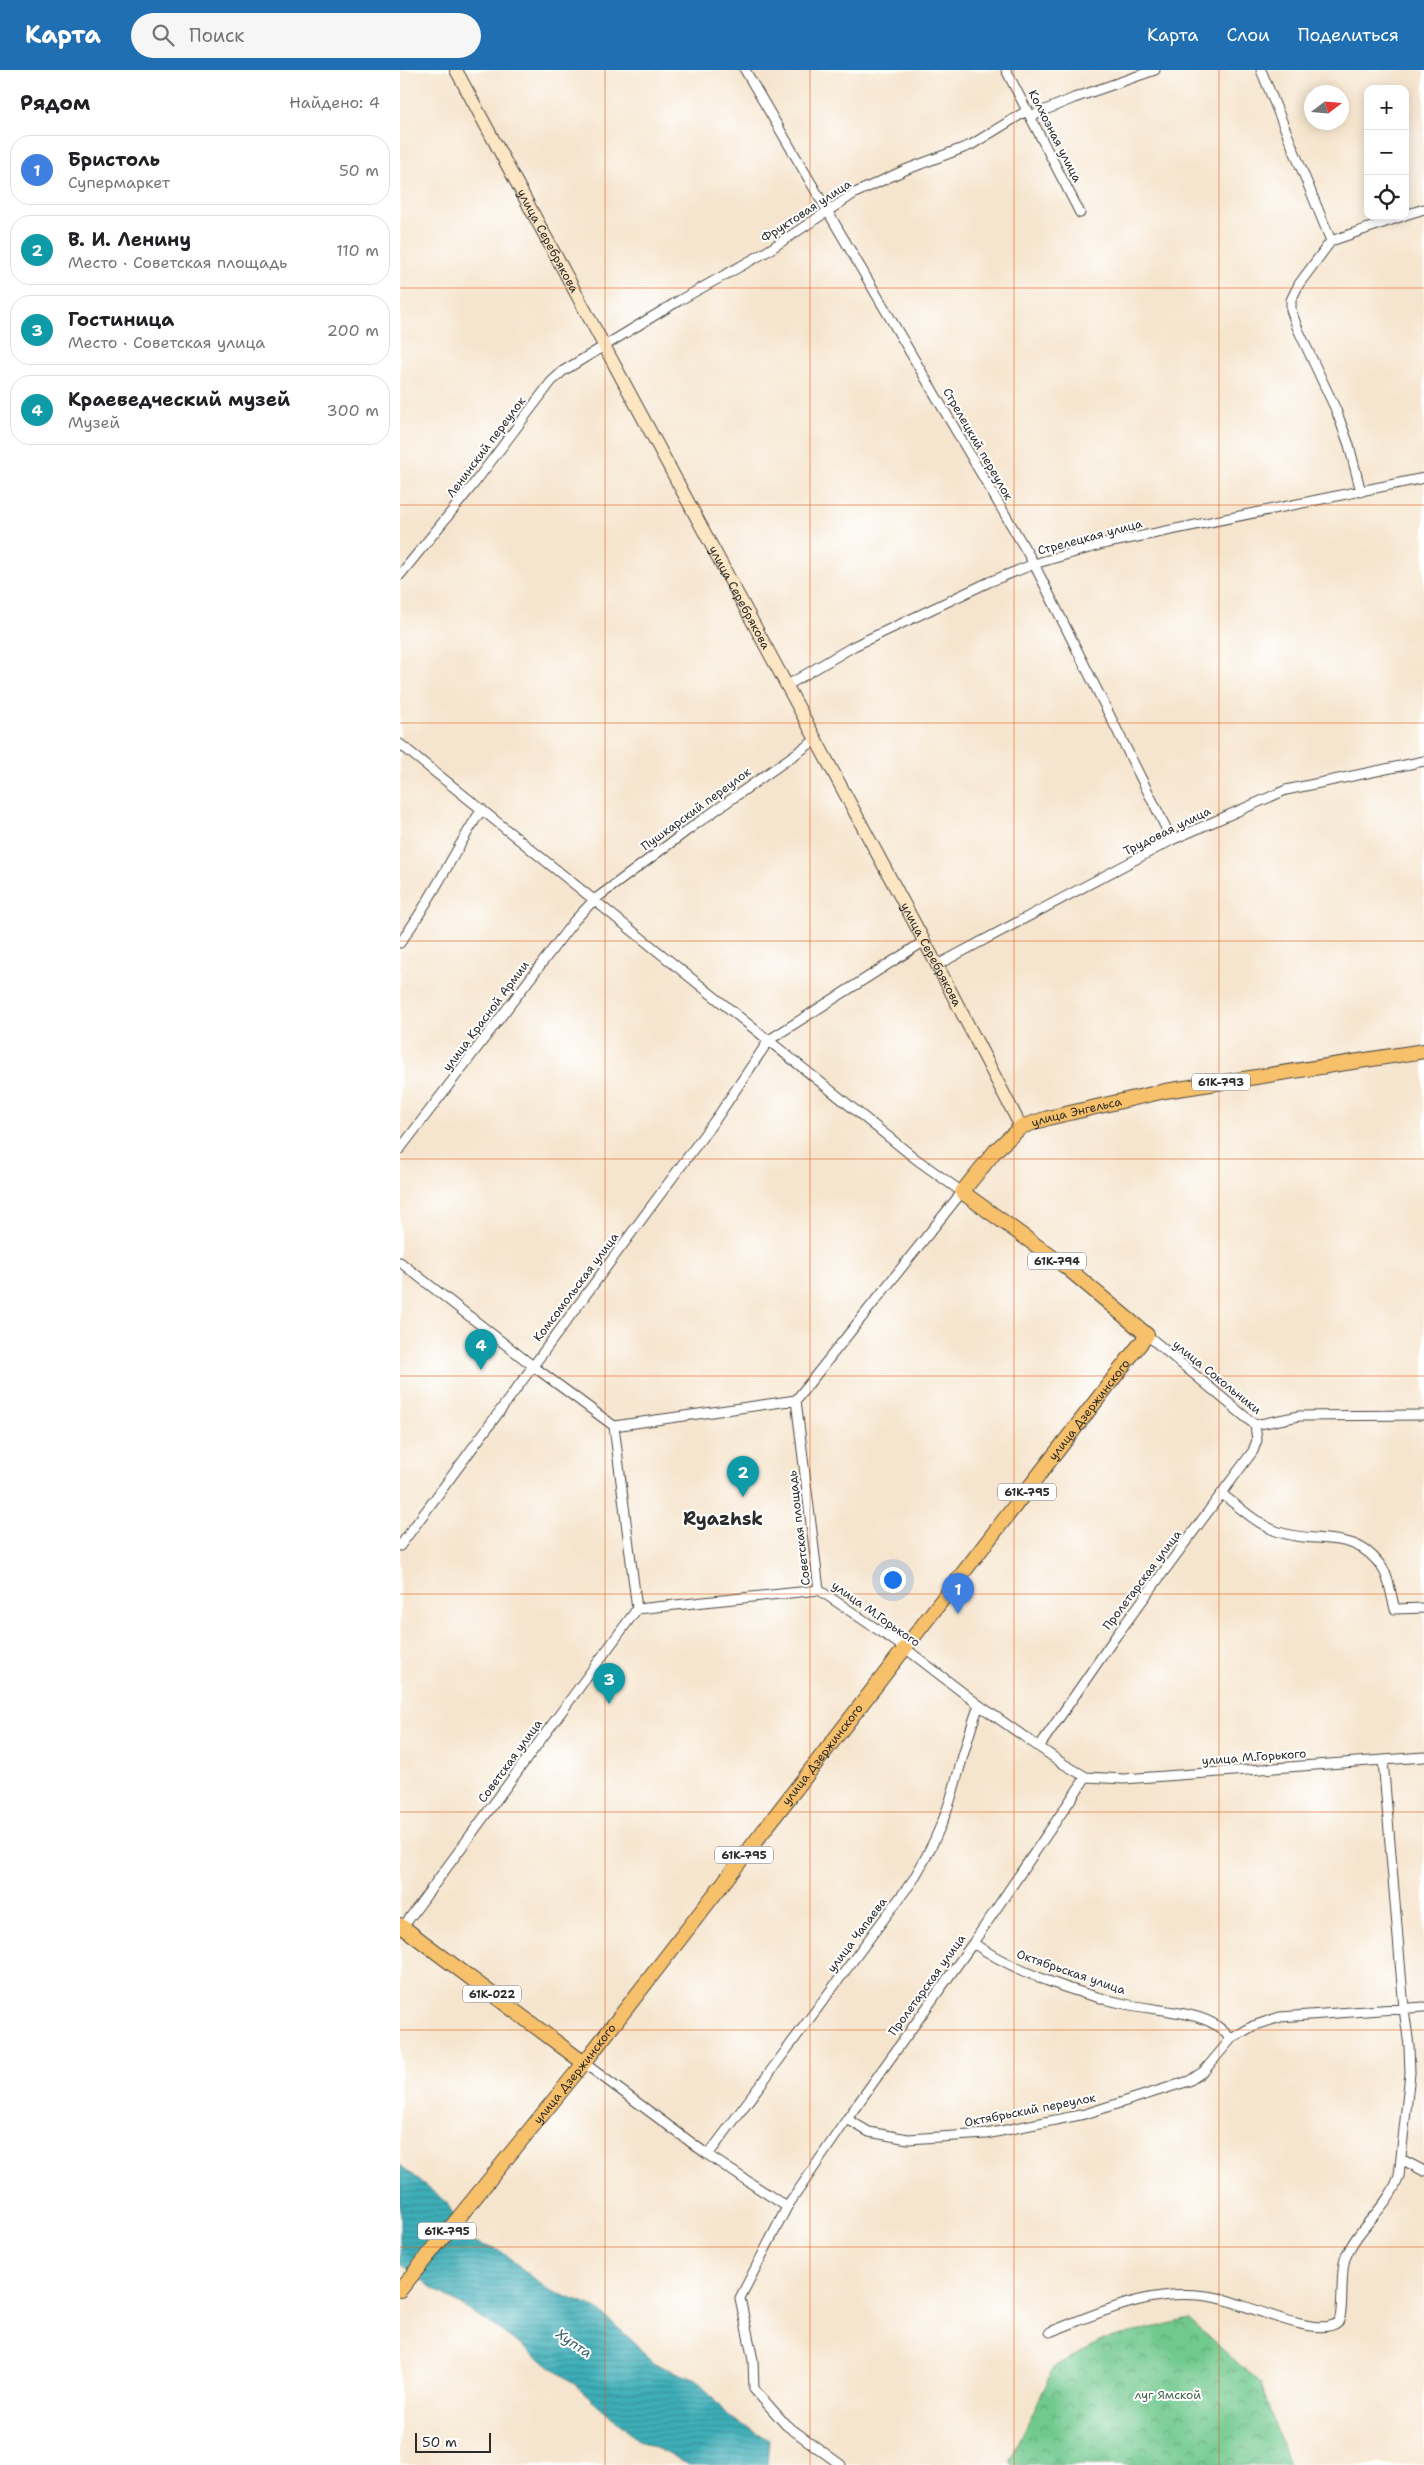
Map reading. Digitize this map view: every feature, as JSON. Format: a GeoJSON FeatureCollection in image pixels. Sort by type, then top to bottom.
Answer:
{"type":"FeatureCollection","features":[{"type":"Feature","properties":{"kind":"main road","name":"улица Серебрякова"},"geometry":{"type":"LineString","coordinates":[[456,70],[937,966],[1021,1127]]}},
{"type":"Feature","properties":{"kind":"main road","name":"улица Энгельса"},"geometry":{"type":"LineString","coordinates":[[962,1192],[996,1150],[1021,1127],[1048,1118],[1165,1091],[1424,1050]]}},
{"type":"Feature","properties":{"kind":"main road","name":"61К-794"},"geometry":{"type":"LineString","coordinates":[[962,1192],[1066,1267],[1147,1335]]}},
{"type":"Feature","properties":{"kind":"main road","name":"улица Дзержинского"},"geometry":{"type":"LineString","coordinates":[[400,2290],[584,2063],[1147,1335]]}},
{"type":"Feature","properties":{"kind":"main road","name":"61К-022"},"geometry":{"type":"LineString","coordinates":[[402,1926],[584,2063]]}},
{"type":"Feature","properties":{"kind":"street","name":"Стрелецкий переулок"},"geometry":{"type":"LineString","coordinates":[[745,70],[1034,564],[1172,840]]}},
{"type":"Feature","properties":{"kind":"street","name":"Колхозная улица"},"geometry":{"type":"LineString","coordinates":[[1006,70],[1080,213]]}},
{"type":"Feature","properties":{"kind":"street","name":"Фруктовая улица"},"geometry":{"type":"LineString","coordinates":[[604,347],[680,300],[766,252],[855,193],[905,170],[971,145],[1029,113],[1155,70]]}},
{"type":"Feature","properties":{"kind":"street"},"geometry":{"type":"LineString","coordinates":[[1261,70],[1331,241]]}},
{"type":"Feature","properties":{"kind":"street"},"geometry":{"type":"LineString","coordinates":[[1409,214],[1424,209]]}},
{"type":"Feature","properties":{"kind":"street"},"geometry":{"type":"LineString","coordinates":[[1361,492],[1351,452],[1336,410],[1291,310],[1294,291],[1331,241],[1392,220]]}},
{"type":"Feature","properties":{"kind":"street","name":"Ленинский переулок"},"geometry":{"type":"LineString","coordinates":[[400,575],[473,485],[551,382],[563,371],[604,347]]}},
{"type":"Feature","properties":{"kind":"street","name":"Стрелецкая улица"},"geometry":{"type":"LineString","coordinates":[[786,686],[854,646],[988,582],[1034,564],[1103,544],[1424,478]]}},
{"type":"Feature","properties":{"kind":"street","name":"Пушкарский переулок"},"geometry":{"type":"LineString","coordinates":[[594,900],[814,740]]}},
{"type":"Feature","properties":{"kind":"street"},"geometry":{"type":"LineString","coordinates":[[400,744],[916,1159],[962,1192]]}},
{"type":"Feature","properties":{"kind":"street","name":"Трудовая улица"},"geometry":{"type":"LineString","coordinates":[[937,966],[1172,840],[1286,790],[1424,761]]}},
{"type":"Feature","properties":{"kind":"street"},"geometry":{"type":"LineString","coordinates":[[400,944],[433,896],[465,834],[482,809]]}},
{"type":"Feature","properties":{"kind":"street","name":"улица Красной Армии"},"geometry":{"type":"LineString","coordinates":[[400,1148],[574,921],[594,900]]}},
{"type":"Feature","properties":{"kind":"street"},"geometry":{"type":"LineString","coordinates":[[769,1040],[923,942]]}},
{"type":"Feature","properties":{"kind":"street","name":"Комсомольская улица"},"geometry":{"type":"LineString","coordinates":[[400,1546],[718,1116],[769,1040]]}},
{"type":"Feature","properties":{"kind":"street","name":"улица Энгельса"},"geometry":{"type":"LineString","coordinates":[[796,1400],[962,1192]]}},
{"type":"Feature","properties":{"kind":"street"},"geometry":{"type":"LineString","coordinates":[[400,1262],[533,1366],[614,1426],[796,1400]]}},
{"type":"Feature","properties":{"kind":"street","name":"улица Сокольники"},"geometry":{"type":"LineString","coordinates":[[1147,1335],[1255,1425],[1299,1416],[1424,1415]]}},
{"type":"Feature","properties":{"kind":"street","name":"Советская площадь"},"geometry":{"type":"LineString","coordinates":[[637,1610],[820,1590],[796,1400]]}},
{"type":"Feature","properties":{"kind":"street","name":"Пролетарская улица"},"geometry":{"type":"LineString","coordinates":[[1039,1747],[1116,1636],[1253,1451],[1257,1440],[1255,1425]]}},
{"type":"Feature","properties":{"kind":"street"},"geometry":{"type":"LineString","coordinates":[[614,1426],[637,1610]]}},
{"type":"Feature","properties":{"kind":"street"},"geometry":{"type":"LineString","coordinates":[[1222,1494],[1260,1522],[1276,1531],[1347,1540],[1359,1545],[1383,1570],[1395,1609],[1424,1608]]}},
{"type":"Feature","properties":{"kind":"street","name":"улица М.Горького"},"geometry":{"type":"LineString","coordinates":[[820,1590],[905,1648],[979,1706],[1086,1777],[1124,1779],[1424,1757]]}},
{"type":"Feature","properties":{"kind":"street","name":"Советская улица"},"geometry":{"type":"LineString","coordinates":[[402,1926],[637,1610]]}},
{"type":"Feature","properties":{"kind":"street","name":"улица Чапаева"},"geometry":{"type":"LineString","coordinates":[[708,2155],[913,1880],[930,1850],[950,1803],[968,1734],[979,1706]]}},
{"type":"Feature","properties":{"kind":"street"},"geometry":{"type":"LineString","coordinates":[[1050,2332],[1125,2302],[1174,2294],[1220,2298],[1264,2314],[1311,2326],[1337,2323],[1342,2313],[1341,2286],[1346,2259],[1359,2234],[1392,2191],[1399,2176],[1410,2073],[1383,1760]]}},
{"type":"Feature","properties":{"kind":"street","name":"Пролетарская улица"},"geometry":{"type":"LineString","coordinates":[[840,2465],[786,2425],[754,2389],[753,2360],[740,2298],[787,2207],[846,2119],[973,1943],[1086,1777]]}},
{"type":"Feature","properties":{"kind":"street","name":"Октябрьская улица"},"geometry":{"type":"LineString","coordinates":[[973,1943],[995,1959],[1084,1993],[1124,2004],[1196,2017],[1217,2025],[1231,2039]]}},
{"type":"Feature","properties":{"kind":"street"},"geometry":{"type":"LineString","coordinates":[[1231,2039],[1252,2026],[1280,2017],[1424,2007]]}},
{"type":"Feature","properties":{"kind":"street","name":"Октябрьский переулок"},"geometry":{"type":"LineString","coordinates":[[846,2119],[869,2132],[890,2137],[921,2140],[986,2134],[1085,2114],[1189,2081],[1204,2071],[1231,2039]]}},
{"type":"Feature","properties":{"kind":"street"},"geometry":{"type":"LineString","coordinates":[[584,2063],[708,2155],[787,2207]]}},
{"type":"Feature","properties":{"kind":"street"},"geometry":{"type":"LineString","coordinates":[[1402,2159],[1424,2171]]}},
{"type":"Feature","properties":{"kind":"green space","name":"луг Ямской"},"geometry":{"type":"Polygon","coordinates":[[[1189,2319],[1261,2384],[1289,2465],[1010,2465],[1010,2460],[1055,2366],[1105,2339],[1189,2319]]]}},
{"type":"Feature","properties":{"kind":"water","name":"Хупта"},"geometry":{"type":"Polygon","coordinates":[[[400,2165],[447,2203],[467,2239],[502,2252],[547,2289],[597,2309],[635,2343],[652,2363],[697,2380],[728,2416],[769,2440],[767,2465],[688,2465],[638,2440],[572,2382],[488,2322],[431,2287],[400,2263],[400,2165]]]}},
{"type":"Feature","properties":{"kind":"place","name":"Краеведческий музей"},"geometry":{"type":"Point","coordinates":[481,1370]}},
{"type":"Feature","properties":{"kind":"place","name":"В. И. Ленину"},"geometry":{"type":"Point","coordinates":[743,1497]}},
{"type":"Feature","properties":{"kind":"place","name":"Бристоль"},"geometry":{"type":"Point","coordinates":[958,1614]}},
{"type":"Feature","properties":{"kind":"place","name":"Гостиница"},"geometry":{"type":"Point","coordinates":[609,1704]}},
{"type":"Feature","properties":{"kind":"district","name":"Ryazhsk"},"geometry":{"type":"Point","coordinates":[723,1519]}}]}
